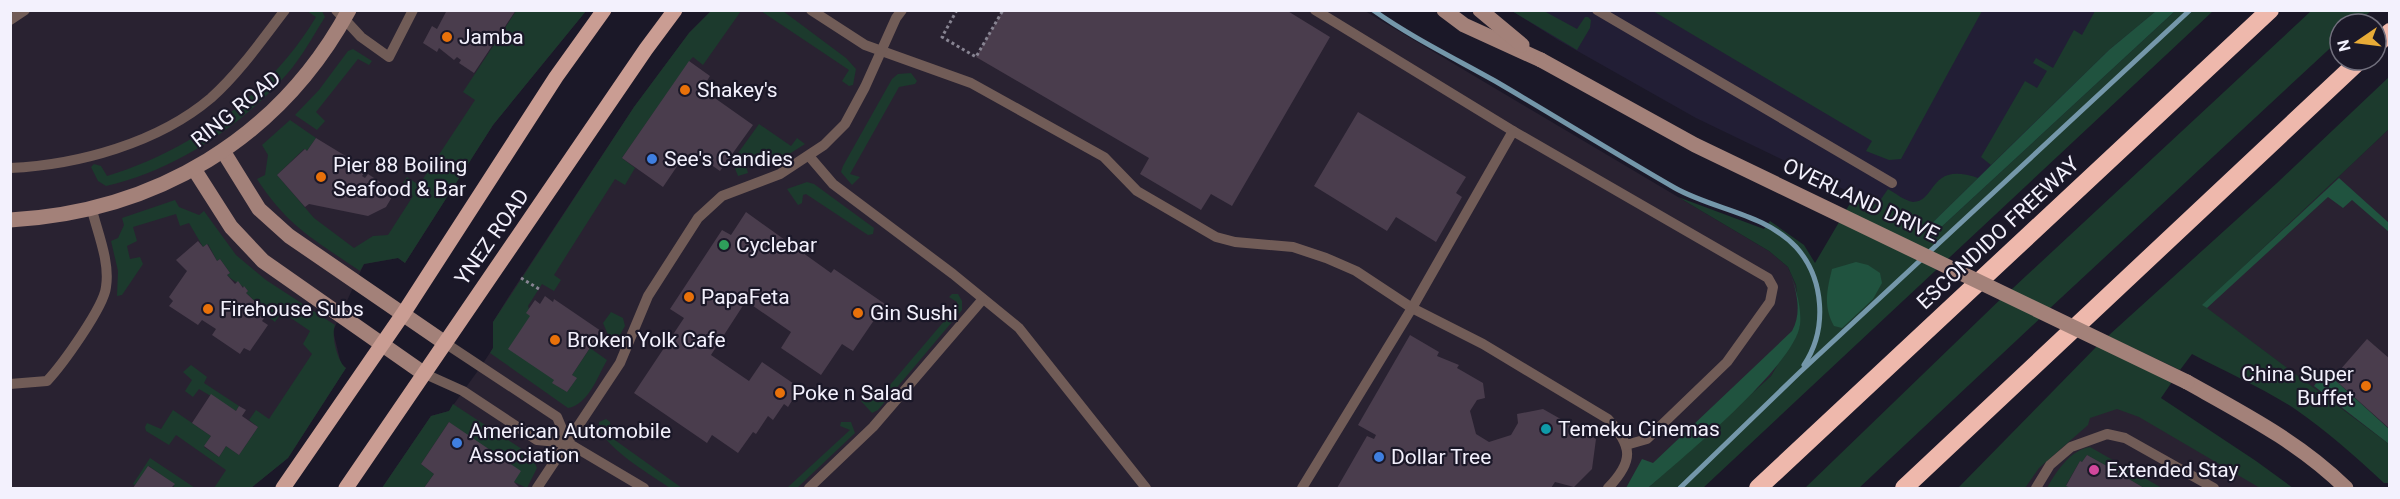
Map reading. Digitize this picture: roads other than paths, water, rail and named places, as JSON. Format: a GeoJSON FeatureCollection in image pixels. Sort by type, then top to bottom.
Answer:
{"type":"FeatureCollection","features":[{"type":"Feature","properties":{"kind":"highway","name":"ESCONDIDO FREEWAY"},"geometry":{"type":"LineString","coordinates":[[1758,489],[2270,10]]}},
{"type":"Feature","properties":{"kind":"highway"},"geometry":{"type":"LineString","coordinates":[[1904,489],[2347,72]]}},
{"type":"Feature","properties":{"kind":"main road","name":"YNEZ ROAD"},"geometry":{"type":"LineString","coordinates":[[283,489],[404,314],[534,111],[604,10]]}},
{"type":"Feature","properties":{"kind":"main road","name":"YNEZ ROAD"},"geometry":{"type":"LineString","coordinates":[[346,489],[423,373],[675,10]]}},
{"type":"Feature","properties":{"kind":"main road","name":"OVERLAND DRIVE"},"geometry":{"type":"LineString","coordinates":[[1444,10],[1464,25],[1541,60],[1695,145],[2187,382],[2293,442],[2323,465],[2346,489]]}},
{"type":"Feature","properties":{"kind":"main road","name":"OVERLAND DRIVE"},"geometry":{"type":"LineString","coordinates":[[1480,10],[1541,60]]}},
{"type":"Feature","properties":{"kind":"main road","name":"RING ROAD"},"geometry":{"type":"LineString","coordinates":[[10,220],[92,210],[170,183],[194,169],[223,151],[300,84],[322,57],[343,14]]}},
{"type":"Feature","properties":{"kind":"main road"},"geometry":{"type":"LineString","coordinates":[[223,151],[259,209],[289,236],[445,343]]}},
{"type":"Feature","properties":{"kind":"main road"},"geometry":{"type":"LineString","coordinates":[[194,169],[231,227],[263,261],[423,373]]}},
{"type":"Feature","properties":{"kind":"lane"},"geometry":{"type":"LineString","coordinates":[[10,20],[25,10]]}},
{"type":"Feature","properties":{"kind":"lane"},"geometry":{"type":"LineString","coordinates":[[10,168],[76,159],[120,147],[166,127],[210,98],[285,10]]}},
{"type":"Feature","properties":{"kind":"lane"},"geometry":{"type":"LineString","coordinates":[[343,14],[389,57],[413,10]]}},
{"type":"Feature","properties":{"kind":"lane"},"geometry":{"type":"LineString","coordinates":[[811,10],[865,45],[931,67],[980,88],[1104,157],[1137,191],[1216,237],[1235,242],[1293,247],[1356,271],[1412,308],[1483,344],[1608,419],[1626,445],[1629,458],[1621,474],[1608,489]]}},
{"type":"Feature","properties":{"kind":"lane"},"geometry":{"type":"LineString","coordinates":[[537,489],[620,363],[648,296],[698,218],[722,196],[780,174],[809,156],[845,124],[902,10]]}},
{"type":"Feature","properties":{"kind":"lane"},"geometry":{"type":"LineString","coordinates":[[1315,10],[1513,130],[1768,278],[1773,287],[1770,302],[1727,362],[1647,439],[1626,445]]}},
{"type":"Feature","properties":{"kind":"lane"},"geometry":{"type":"LineString","coordinates":[[1597,10],[1892,183]]}},
{"type":"Feature","properties":{"kind":"lane"},"geometry":{"type":"LineString","coordinates":[[1302,489],[1412,308],[1513,130]]}},
{"type":"Feature","properties":{"kind":"lane"},"geometry":{"type":"LineString","coordinates":[[809,156],[833,184],[1019,328],[1146,489]]}},
{"type":"Feature","properties":{"kind":"lane"},"geometry":{"type":"LineString","coordinates":[[10,384],[47,381],[58,370],[103,299],[107,279],[92,210]]}},
{"type":"Feature","properties":{"kind":"lane"},"geometry":{"type":"LineString","coordinates":[[809,489],[873,427],[983,299]]}},
{"type":"Feature","properties":{"kind":"lane"},"geometry":{"type":"LineString","coordinates":[[445,343],[557,417],[568,443]]}},
{"type":"Feature","properties":{"kind":"lane"},"geometry":{"type":"LineString","coordinates":[[423,373],[463,391],[537,440],[568,443],[644,489]]}},
{"type":"Feature","properties":{"kind":"lane"},"geometry":{"type":"LineString","coordinates":[[2036,489],[2050,465],[2071,447],[2107,434],[2125,438],[2214,489]]}},
{"type":"Feature","properties":{"kind":"waterway"},"geometry":{"type":"LineString","coordinates":[[1373,10],[1675,188],[1754,219],[1783,236],[1805,259],[1817,288],[1819,304],[1817,336],[1804,365]]}},
{"type":"Feature","properties":{"kind":"waterway"},"geometry":{"type":"LineString","coordinates":[[1680,488],[1799,373],[2190,10]]}},
{"type":"Feature","properties":{"kind":"place","name":"Jamba"},"geometry":{"type":"Point","coordinates":[447,37]}},
{"type":"Feature","properties":{"kind":"place","name":"Shakey's"},"geometry":{"type":"Point","coordinates":[685,90]}},
{"type":"Feature","properties":{"kind":"place","name":"See's Candies"},"geometry":{"type":"Point","coordinates":[652,159]}},
{"type":"Feature","properties":{"kind":"place","name":"Pier 88 Boiling Seafood & Bar"},"geometry":{"type":"Point","coordinates":[321,177]}},
{"type":"Feature","properties":{"kind":"place","name":"Cyclebar"},"geometry":{"type":"Point","coordinates":[724,245]}},
{"type":"Feature","properties":{"kind":"place","name":"PapaFeta"},"geometry":{"type":"Point","coordinates":[689,297]}},
{"type":"Feature","properties":{"kind":"place","name":"Firehouse Subs"},"geometry":{"type":"Point","coordinates":[208,309]}},
{"type":"Feature","properties":{"kind":"place","name":"Gin Sushi"},"geometry":{"type":"Point","coordinates":[858,313]}},
{"type":"Feature","properties":{"kind":"place","name":"Broken Yolk Cafe"},"geometry":{"type":"Point","coordinates":[555,340]}},
{"type":"Feature","properties":{"kind":"place","name":"China Super Buffet"},"geometry":{"type":"Point","coordinates":[2366,386]}},
{"type":"Feature","properties":{"kind":"place","name":"Poke n Salad"},"geometry":{"type":"Point","coordinates":[780,393]}},
{"type":"Feature","properties":{"kind":"place","name":"Temeku Cinemas"},"geometry":{"type":"Point","coordinates":[1546,429]}},
{"type":"Feature","properties":{"kind":"place","name":"American Automobile Association"},"geometry":{"type":"Point","coordinates":[457,443]}},
{"type":"Feature","properties":{"kind":"place","name":"Dollar Tree"},"geometry":{"type":"Point","coordinates":[1379,457]}},
{"type":"Feature","properties":{"kind":"place","name":"Extended Stay"},"geometry":{"type":"Point","coordinates":[2094,470]}}]}
